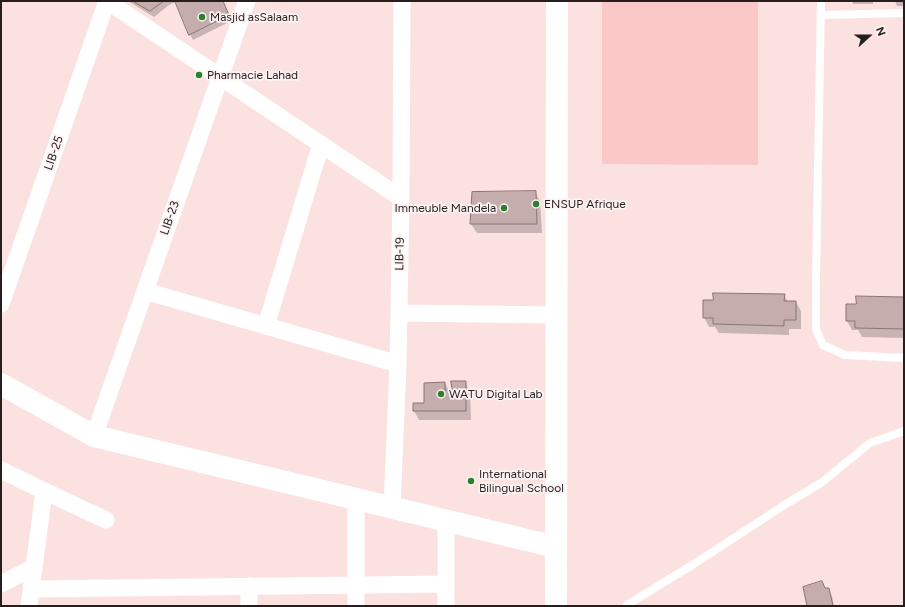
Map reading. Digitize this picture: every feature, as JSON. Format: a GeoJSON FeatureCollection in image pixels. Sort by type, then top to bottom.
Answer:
{"type":"FeatureCollection","features":[{"type":"Feature","properties":{"kind":"street"},"geometry":{"type":"LineString","coordinates":[[107,1],[402,198]]}},
{"type":"Feature","properties":{"kind":"street","name":"LIB-25"},"geometry":{"type":"LineString","coordinates":[[1,304],[107,1]]}},
{"type":"Feature","properties":{"kind":"street","name":"LIB-23"},"geometry":{"type":"LineString","coordinates":[[94,436],[247,1]]}},
{"type":"Feature","properties":{"kind":"street","name":"LIB-19"},"geometry":{"type":"LineString","coordinates":[[392,508],[398,364],[402,198],[401,1]]}},
{"type":"Feature","properties":{"kind":"street"},"geometry":{"type":"LineString","coordinates":[[556,606],[557,1]]}},
{"type":"Feature","properties":{"kind":"street"},"geometry":{"type":"LineString","coordinates":[[266,326],[321,144]]}},
{"type":"Feature","properties":{"kind":"street"},"geometry":{"type":"LineString","coordinates":[[145,291],[398,364]]}},
{"type":"Feature","properties":{"kind":"street"},"geometry":{"type":"LineString","coordinates":[[399,313],[556,315]]}},
{"type":"Feature","properties":{"kind":"street"},"geometry":{"type":"LineString","coordinates":[[1,384],[94,436],[556,547]]}},
{"type":"Feature","properties":{"kind":"street"},"geometry":{"type":"LineString","coordinates":[[1,470],[44,492],[106,520]]}},
{"type":"Feature","properties":{"kind":"street"},"geometry":{"type":"LineString","coordinates":[[29,606],[44,492]]}},
{"type":"Feature","properties":{"kind":"street"},"geometry":{"type":"LineString","coordinates":[[356,499],[356,606]]}},
{"type":"Feature","properties":{"kind":"street"},"geometry":{"type":"LineString","coordinates":[[446,520],[446,606]]}},
{"type":"Feature","properties":{"kind":"street"},"geometry":{"type":"LineString","coordinates":[[1,584],[34,567]]}},
{"type":"Feature","properties":{"kind":"street"},"geometry":{"type":"LineString","coordinates":[[32,589],[446,584]]}},
{"type":"Feature","properties":{"kind":"street"},"geometry":{"type":"LineString","coordinates":[[249,586],[249,606]]}},
{"type":"Feature","properties":{"kind":"lane"},"geometry":{"type":"LineString","coordinates":[[820,1],[816,329],[823,345],[845,355],[904,358]]}},
{"type":"Feature","properties":{"kind":"lane"},"geometry":{"type":"LineString","coordinates":[[820,15],[904,14]]}},
{"type":"Feature","properties":{"kind":"lane"},"geometry":{"type":"LineString","coordinates":[[627,604],[694,564],[821,483],[870,443],[904,431]]}},
{"type":"Feature","properties":{"kind":"shaded area"},"geometry":{"type":"Polygon","coordinates":[[[602,1],[758,1],[758,165],[602,164],[602,1]]]}},
{"type":"Feature","properties":{"kind":"building"},"geometry":{"type":"Polygon","coordinates":[[[133,1],[164,1],[150,11],[133,1]]]}},
{"type":"Feature","properties":{"kind":"building","name":"Masjid asSalaam"},"geometry":{"type":"Polygon","coordinates":[[[175,1],[223,1],[229,15],[189,35],[175,1]]]}},
{"type":"Feature","properties":{"kind":"building","name":"Immeuble Mandela"},"geometry":{"type":"Polygon","coordinates":[[[536,191],[537,224],[470,224],[472,192],[536,191]]]}},
{"type":"Feature","properties":{"kind":"building"},"geometry":{"type":"Polygon","coordinates":[[[713,293],[785,294],[784,301],[796,301],[796,320],[784,320],[784,326],[713,324],[713,318],[703,318],[703,300],[713,300],[713,293]]]}},
{"type":"Feature","properties":{"kind":"building"},"geometry":{"type":"Polygon","coordinates":[[[856,296],[904,297],[904,329],[855,328],[855,321],[846,321],[846,304],[856,304],[856,296]]]}},
{"type":"Feature","properties":{"kind":"building"},"geometry":{"type":"Polygon","coordinates":[[[451,381],[466,381],[466,411],[413,411],[413,403],[424,403],[424,383],[445,382],[445,390],[452,390],[451,381]]]}},
{"type":"Feature","properties":{"kind":"building"},"geometry":{"type":"Polygon","coordinates":[[[822,581],[825,588],[829,588],[833,606],[807,606],[803,587],[822,581]]]}},
{"type":"Feature","properties":{"kind":"place","name":"Masjid asSalaam"},"geometry":{"type":"Point","coordinates":[202,17]}},
{"type":"Feature","properties":{"kind":"place","name":"Pharmacie Lahad"},"geometry":{"type":"Point","coordinates":[199,75]}},
{"type":"Feature","properties":{"kind":"place","name":"ENSUP Afrique"},"geometry":{"type":"Point","coordinates":[536,204]}},
{"type":"Feature","properties":{"kind":"place","name":"Immeuble Mandela"},"geometry":{"type":"Point","coordinates":[504,208]}},
{"type":"Feature","properties":{"kind":"place","name":"WATU Digital Lab"},"geometry":{"type":"Point","coordinates":[441,394]}},
{"type":"Feature","properties":{"kind":"place","name":"International Bilingual School"},"geometry":{"type":"Point","coordinates":[471,481]}}]}
